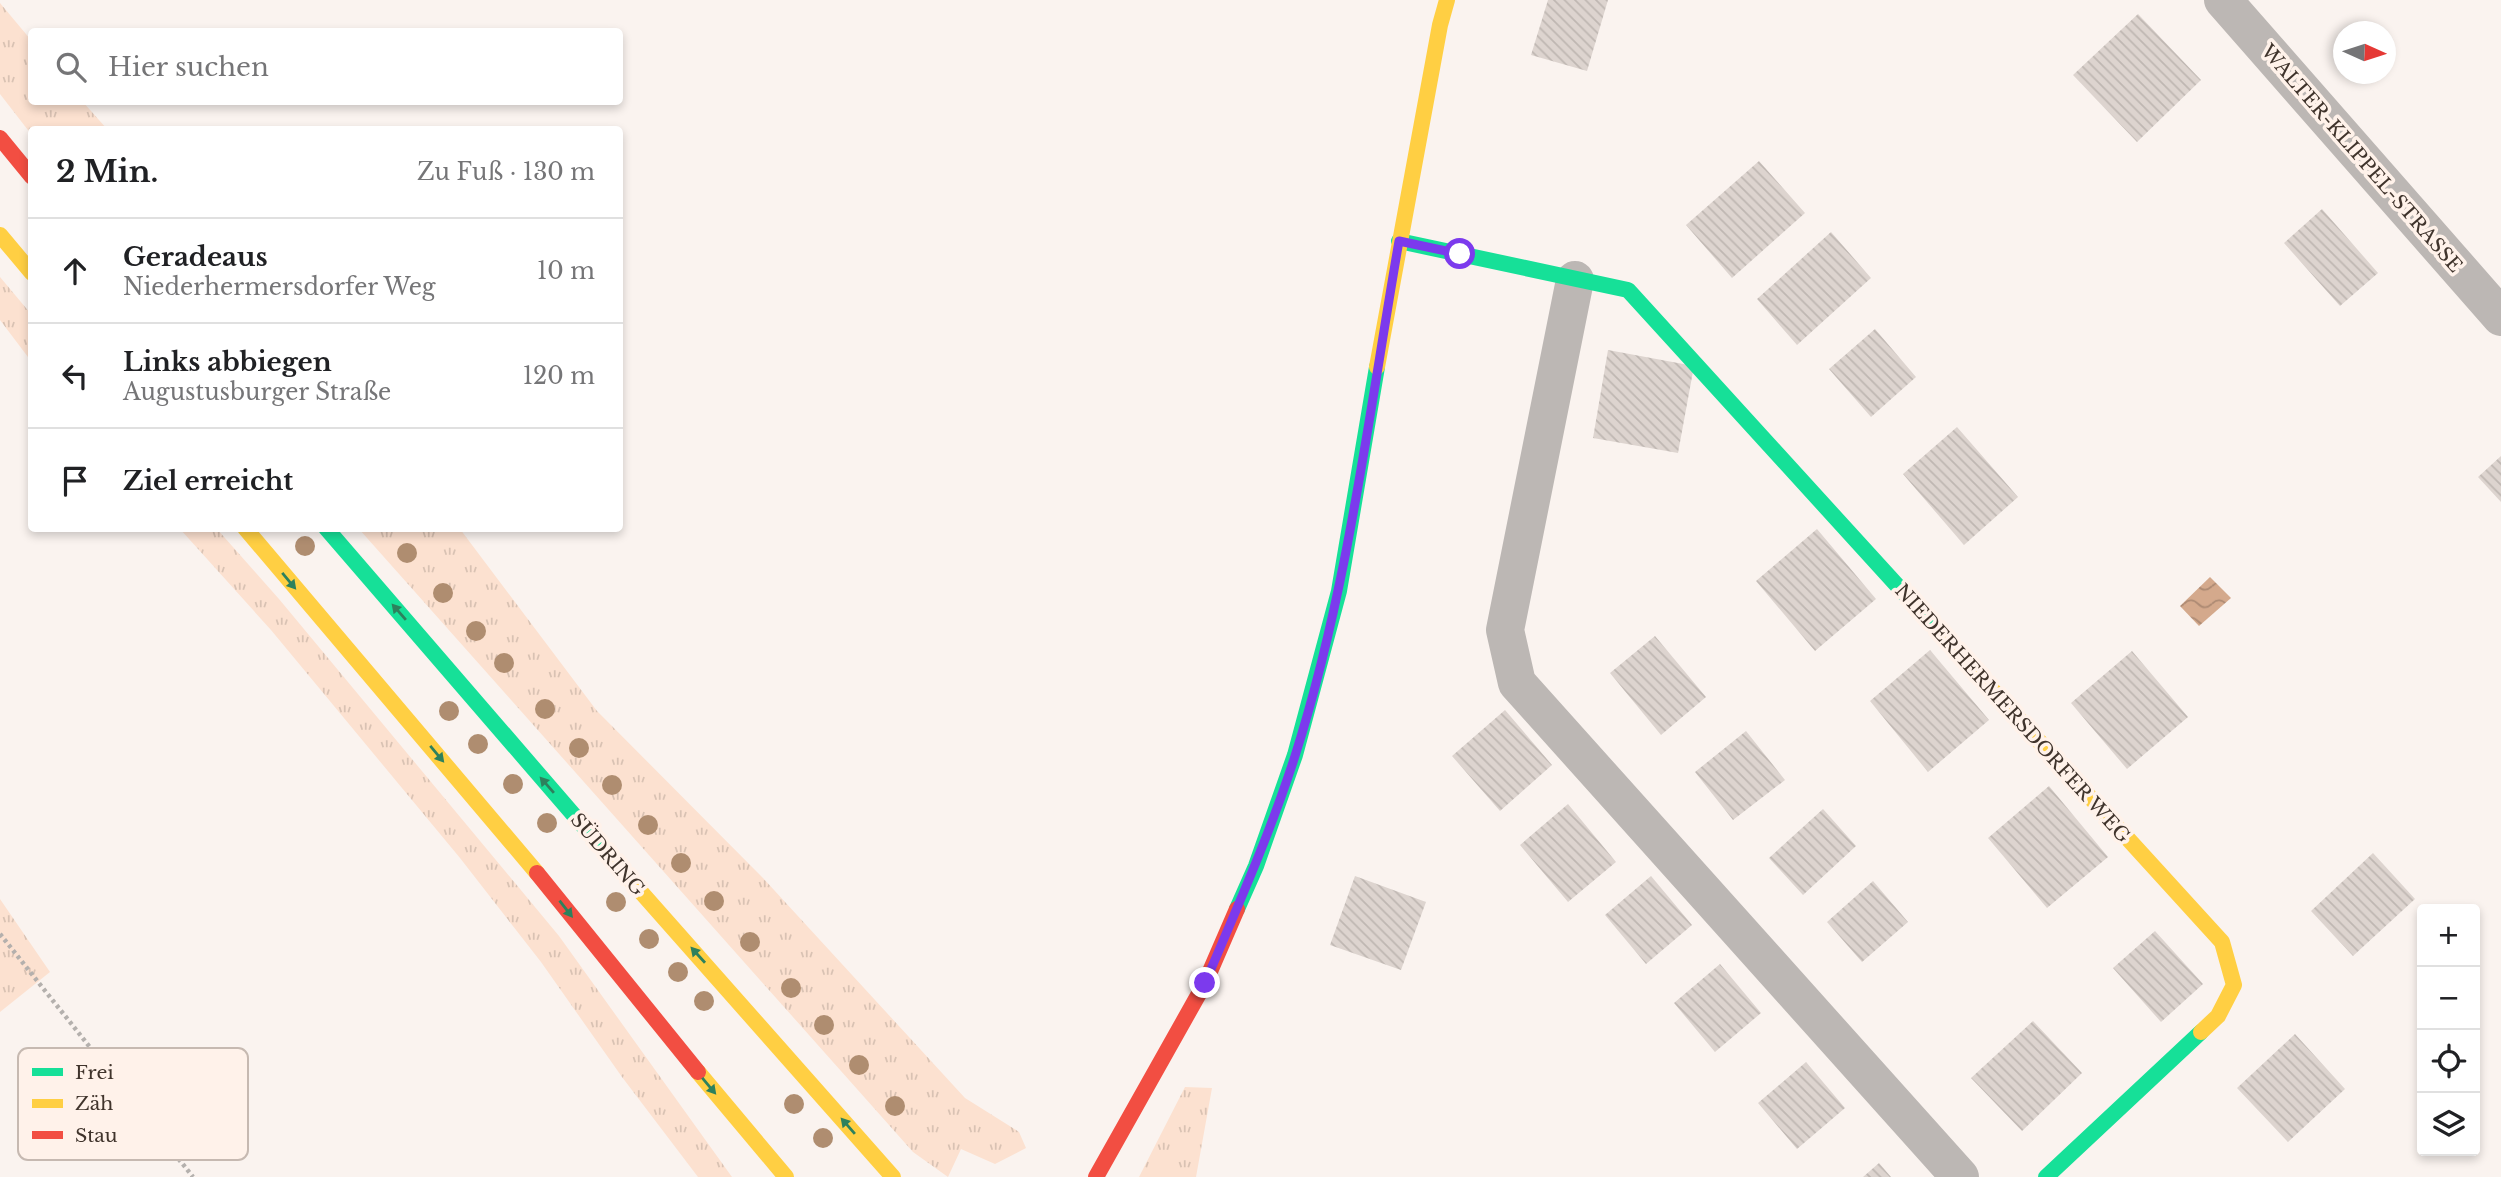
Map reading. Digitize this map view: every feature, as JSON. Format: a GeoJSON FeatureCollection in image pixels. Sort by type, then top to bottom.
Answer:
{"type":"FeatureCollection","features":[{"type":"Feature","properties":{"kind":"main road"},"geometry":{"type":"LineString","coordinates":[[1096,1177],[1205,983],[1256,866],[1295,755],[1339,591],[1399,241],[1447,0]]}},
{"type":"Feature","properties":{"kind":"main road"},"geometry":{"type":"LineString","coordinates":[[0,138],[28,172]]}},
{"type":"Feature","properties":{"kind":"main road"},"geometry":{"type":"LineString","coordinates":[[0,235],[28,268]]}},
{"type":"Feature","properties":{"kind":"main road","name":"NIEDERHERMERSDORFER WEG"},"geometry":{"type":"LineString","coordinates":[[1399,241],[1628,290],[2222,942],[2234,985],[2218,1016],[2046,1177]]}},
{"type":"Feature","properties":{"kind":"main road"},"geometry":{"type":"LineString","coordinates":[[248,532],[523,856],[656,1023],[786,1177]]}},
{"type":"Feature","properties":{"kind":"main road","name":"SÜDRING"},"geometry":{"type":"LineString","coordinates":[[329,532],[594,839],[893,1177]]}},
{"type":"Feature","properties":{"kind":"street","name":"WALTER-KLIPPEL-STRASSE"},"geometry":{"type":"LineString","coordinates":[[2223,0],[2501,317]]}},
{"type":"Feature","properties":{"kind":"street"},"geometry":{"type":"LineString","coordinates":[[1575,280],[1505,630],[1517,683],[1960,1177]]}},
{"type":"Feature","properties":{"kind":"path"},"geometry":{"type":"LineString","coordinates":[[0,934],[91,1048]]}},
{"type":"Feature","properties":{"kind":"path"},"geometry":{"type":"LineString","coordinates":[[179,1160],[193,1177]]}},
{"type":"Feature","properties":{"kind":"green space"},"geometry":{"type":"Polygon","coordinates":[[[0,3],[28,36],[28,105],[86,105],[104,126],[28,126],[28,130],[0,94],[0,3]]]}},
{"type":"Feature","properties":{"kind":"green space"},"geometry":{"type":"Polygon","coordinates":[[[0,277],[28,310],[28,357],[0,320],[0,277]]]}},
{"type":"Feature","properties":{"kind":"green space"},"geometry":{"type":"Polygon","coordinates":[[[183,532],[220,532],[279,599],[559,936],[732,1177],[698,1177],[622,1077],[541,962],[460,858],[271,630],[183,532]]]}},
{"type":"Feature","properties":{"kind":"green space"},"geometry":{"type":"Polygon","coordinates":[[[362,532],[462,532],[597,711],[763,878],[965,1098],[1019,1132],[1026,1148],[995,1164],[961,1149],[948,1177],[913,1152],[362,532]]]}},
{"type":"Feature","properties":{"kind":"green space"},"geometry":{"type":"Polygon","coordinates":[[[0,899],[50,972],[0,1012],[0,899]]]}},
{"type":"Feature","properties":{"kind":"green space"},"geometry":{"type":"Polygon","coordinates":[[[1185,1087],[1212,1088],[1196,1177],[1139,1177],[1185,1087]]]}},
{"type":"Feature","properties":{"kind":"water"},"geometry":{"type":"Polygon","coordinates":[[[2210,577],[2231,598],[2199,626],[2180,606],[2210,577]]]}},
{"type":"Feature","properties":{"kind":"building"},"geometry":{"type":"Polygon","coordinates":[[[1548,0],[1608,0],[1587,71],[1531,55],[1548,0]]]}},
{"type":"Feature","properties":{"kind":"building"},"geometry":{"type":"Polygon","coordinates":[[[2138,14],[2201,80],[2137,142],[2073,75],[2138,14]]]}},
{"type":"Feature","properties":{"kind":"building"},"geometry":{"type":"Polygon","coordinates":[[[1759,161],[1805,213],[1732,278],[1686,225],[1759,161]]]}},
{"type":"Feature","properties":{"kind":"building"},"geometry":{"type":"Polygon","coordinates":[[[2322,209],[2378,273],[2340,306],[2284,243],[2322,209]]]}},
{"type":"Feature","properties":{"kind":"building"},"geometry":{"type":"Polygon","coordinates":[[[1831,232],[1871,278],[1797,345],[1757,299],[1831,232]]]}},
{"type":"Feature","properties":{"kind":"building"},"geometry":{"type":"Polygon","coordinates":[[[1875,329],[1916,377],[1871,417],[1829,369],[1875,329]]]}},
{"type":"Feature","properties":{"kind":"building"},"geometry":{"type":"Polygon","coordinates":[[[1608,350],[1694,366],[1678,453],[1593,438],[1608,350]]]}},
{"type":"Feature","properties":{"kind":"building"},"geometry":{"type":"Polygon","coordinates":[[[1957,427],[2018,497],[1964,545],[1903,474],[1957,427]]]}},
{"type":"Feature","properties":{"kind":"building"},"geometry":{"type":"Polygon","coordinates":[[[2501,456],[2501,502],[2478,477],[2501,456]]]}},
{"type":"Feature","properties":{"kind":"building"},"geometry":{"type":"Polygon","coordinates":[[[1817,529],[1876,599],[1815,651],[1756,581],[1817,529]]]}},
{"type":"Feature","properties":{"kind":"building"},"geometry":{"type":"Polygon","coordinates":[[[1655,636],[1706,697],[1661,735],[1610,673],[1655,636]]]}},
{"type":"Feature","properties":{"kind":"building"},"geometry":{"type":"Polygon","coordinates":[[[1930,650],[1989,720],[1928,772],[1870,701],[1930,650]]]}},
{"type":"Feature","properties":{"kind":"building"},"geometry":{"type":"Polygon","coordinates":[[[2132,651],[2188,717],[2127,769],[2071,703],[2132,651]]]}},
{"type":"Feature","properties":{"kind":"building"},"geometry":{"type":"Polygon","coordinates":[[[1505,710],[1552,765],[1500,811],[1452,756],[1505,710]]]}},
{"type":"Feature","properties":{"kind":"building"},"geometry":{"type":"Polygon","coordinates":[[[1746,731],[1785,780],[1733,820],[1695,772],[1746,731]]]}},
{"type":"Feature","properties":{"kind":"building"},"geometry":{"type":"Polygon","coordinates":[[[2049,786],[2108,857],[2047,908],[1988,838],[2049,786]]]}},
{"type":"Feature","properties":{"kind":"building"},"geometry":{"type":"Polygon","coordinates":[[[1568,804],[1616,862],[1568,902],[1520,845],[1568,804]]]}},
{"type":"Feature","properties":{"kind":"building"},"geometry":{"type":"Polygon","coordinates":[[[1823,809],[1856,846],[1803,895],[1769,858],[1823,809]]]}},
{"type":"Feature","properties":{"kind":"building"},"geometry":{"type":"Polygon","coordinates":[[[2373,853],[2415,899],[2353,956],[2311,911],[2373,853]]]}},
{"type":"Feature","properties":{"kind":"building"},"geometry":{"type":"Polygon","coordinates":[[[1355,876],[1426,902],[1401,970],[1330,945],[1355,876]]]}},
{"type":"Feature","properties":{"kind":"building"},"geometry":{"type":"Polygon","coordinates":[[[1651,876],[1692,925],[1646,964],[1605,915],[1651,876]]]}},
{"type":"Feature","properties":{"kind":"building"},"geometry":{"type":"Polygon","coordinates":[[[1873,881],[1908,922],[1862,962],[1827,922],[1873,881]]]}},
{"type":"Feature","properties":{"kind":"building"},"geometry":{"type":"Polygon","coordinates":[[[2155,931],[2203,984],[2161,1022],[2113,968],[2155,931]]]}},
{"type":"Feature","properties":{"kind":"building"},"geometry":{"type":"Polygon","coordinates":[[[1720,964],[1761,1013],[1715,1052],[1674,1003],[1720,964]]]}},
{"type":"Feature","properties":{"kind":"building"},"geometry":{"type":"Polygon","coordinates":[[[2033,1021],[2082,1073],[2022,1131],[1971,1078],[2033,1021]]]}},
{"type":"Feature","properties":{"kind":"building"},"geometry":{"type":"Polygon","coordinates":[[[2295,1034],[2345,1089],[2288,1142],[2237,1088],[2295,1034]]]}},
{"type":"Feature","properties":{"kind":"building"},"geometry":{"type":"Polygon","coordinates":[[[1806,1062],[1845,1108],[1797,1149],[1758,1103],[1806,1062]]]}},
{"type":"Feature","properties":{"kind":"building"},"geometry":{"type":"Polygon","coordinates":[[[1879,1163],[1891,1177],[1863,1177],[1879,1163]]]}},
{"type":"Feature","properties":{"kind":"traffic: fast"},"geometry":{"type":"LineString","coordinates":[[1399,241],[1628,290],[1945,638]]}},
{"type":"Feature","properties":{"kind":"traffic: fast"},"geometry":{"type":"LineString","coordinates":[[1237,909],[1256,866],[1295,755],[1339,591],[1377,367]]}},
{"type":"Feature","properties":{"kind":"traffic: fast"},"geometry":{"type":"LineString","coordinates":[[329,532],[610,857]]}},
{"type":"Feature","properties":{"kind":"traffic: fast"},"geometry":{"type":"LineString","coordinates":[[2046,1177],[2201,1032]]}},
{"type":"Feature","properties":{"kind":"traffic: slow"},"geometry":{"type":"LineString","coordinates":[[1377,367],[1440,25],[1447,0]]}},
{"type":"Feature","properties":{"kind":"traffic: slow"},"geometry":{"type":"LineString","coordinates":[[0,235],[28,268]]}},
{"type":"Feature","properties":{"kind":"traffic: slow"},"geometry":{"type":"LineString","coordinates":[[248,532],[537,873]]}},
{"type":"Feature","properties":{"kind":"traffic: slow"},"geometry":{"type":"LineString","coordinates":[[1945,638],[2222,942],[2234,985],[2218,1016],[2201,1032]]}},
{"type":"Feature","properties":{"kind":"traffic: slow"},"geometry":{"type":"LineString","coordinates":[[610,857],[893,1177]]}},
{"type":"Feature","properties":{"kind":"traffic: slow"},"geometry":{"type":"LineString","coordinates":[[698,1072],[786,1177]]}},
{"type":"Feature","properties":{"kind":"traffic: jam"},"geometry":{"type":"LineString","coordinates":[[0,138],[28,172]]}},
{"type":"Feature","properties":{"kind":"traffic: jam"},"geometry":{"type":"LineString","coordinates":[[537,873],[698,1072]]}},
{"type":"Feature","properties":{"kind":"traffic: jam"},"geometry":{"type":"LineString","coordinates":[[1096,1177],[1205,983],[1237,909]]}},
{"type":"Feature","properties":{"kind":"route"},"geometry":{"type":"LineString","coordinates":[[1205,983],[1256,866],[1295,755],[1339,591],[1399,241],[1460,254]]}}]}
